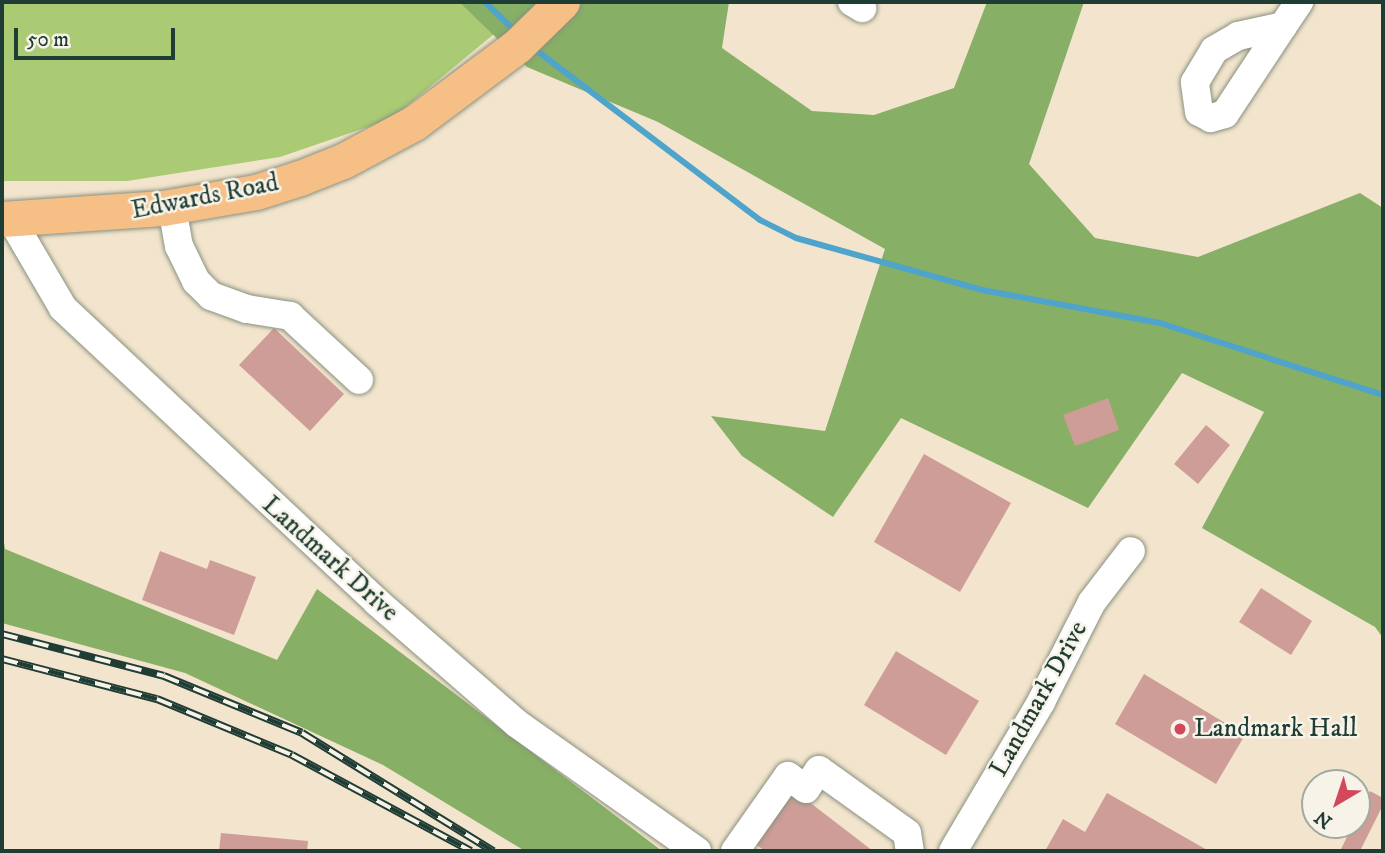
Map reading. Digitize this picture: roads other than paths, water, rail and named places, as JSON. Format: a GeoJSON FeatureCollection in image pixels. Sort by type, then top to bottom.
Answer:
{"type":"FeatureCollection","features":[{"type":"Feature","properties":{"kind":"main road","name":"Edwards Road"},"geometry":{"type":"LineString","coordinates":[[6,219],[172,207],[256,192],[343,161],[414,123],[539,24]]}},
{"type":"Feature","properties":{"kind":"street"},"geometry":{"type":"LineString","coordinates":[[1283,26],[1299,2]]}},
{"type":"Feature","properties":{"kind":"street"},"geometry":{"type":"LineString","coordinates":[[172,207],[179,246],[196,281],[211,296],[247,309],[290,316],[359,380]]}},
{"type":"Feature","properties":{"kind":"street","name":"Landmark Drive"},"geometry":{"type":"LineString","coordinates":[[6,219],[63,308],[366,593],[516,723],[697,851]]}},
{"type":"Feature","properties":{"kind":"street","name":"Landmark Drive"},"geometry":{"type":"LineString","coordinates":[[953,851],[1041,702],[1092,602],[1131,551]]}},
{"type":"Feature","properties":{"kind":"street"},"geometry":{"type":"LineString","coordinates":[[735,851],[788,776],[806,789],[820,770],[907,833],[910,851]]}},
{"type":"Feature","properties":{"kind":"waterway"},"geometry":{"type":"LineString","coordinates":[[485,2],[516,32]]}},
{"type":"Feature","properties":{"kind":"waterway"},"geometry":{"type":"LineString","coordinates":[[532,47],[760,220],[796,238],[982,290],[1160,323],[1383,395]]}},
{"type":"Feature","properties":{"kind":"railway"},"geometry":{"type":"LineString","coordinates":[[2,634],[164,676],[302,733],[493,851]]}},
{"type":"Feature","properties":{"kind":"railway"},"geometry":{"type":"LineString","coordinates":[[2,659],[157,699],[292,755],[471,851]]}},
{"type":"Feature","properties":{"kind":"place","name":"Landmark Hall"},"geometry":{"type":"Point","coordinates":[1180,729]}}]}
